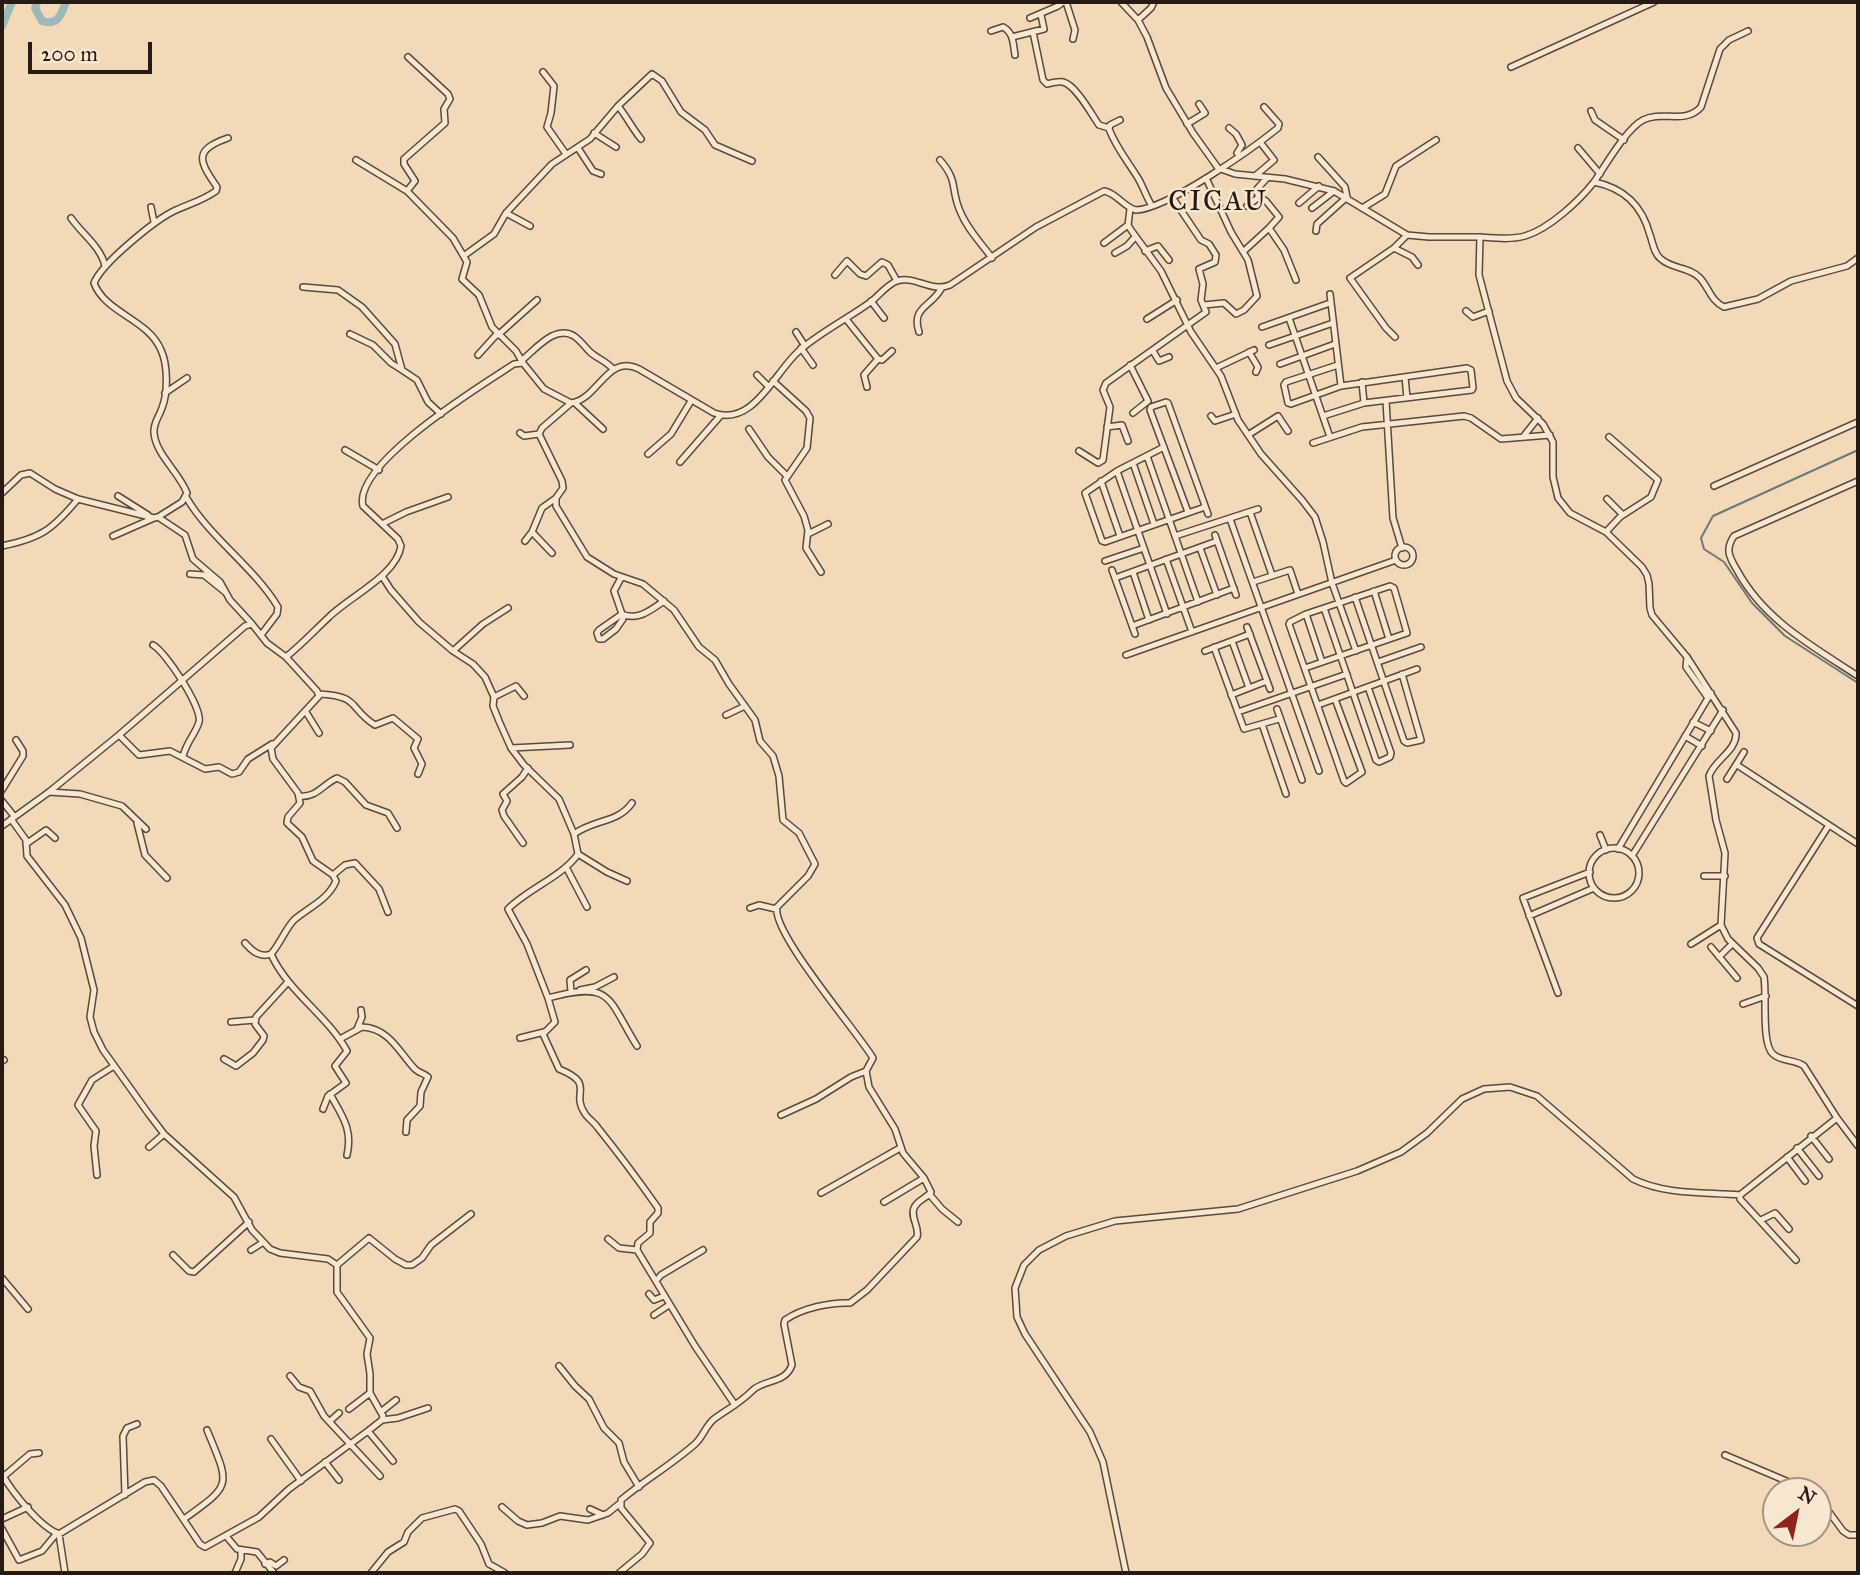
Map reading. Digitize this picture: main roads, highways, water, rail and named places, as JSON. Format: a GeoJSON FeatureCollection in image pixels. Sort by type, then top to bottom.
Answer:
{"type":"FeatureCollection","features":[{"type":"Feature","properties":{"kind":"waterway"},"geometry":{"type":"LineString","coordinates":[[2,26],[12,2]]}},
{"type":"Feature","properties":{"kind":"waterway"},"geometry":{"type":"LineString","coordinates":[[37,2],[35,8],[42,21],[47,22],[58,18],[66,2]]}},
{"type":"Feature","properties":{"kind":"waterway"},"geometry":{"type":"LineString","coordinates":[[1858,450],[1713,516],[1701,538],[1704,549],[1724,562],[1752,603],[1785,636],[1858,683]]}},
{"type":"Feature","properties":{"kind":"district","name":"CICAU"},"geometry":{"type":"Point","coordinates":[1218,203]}}]}
